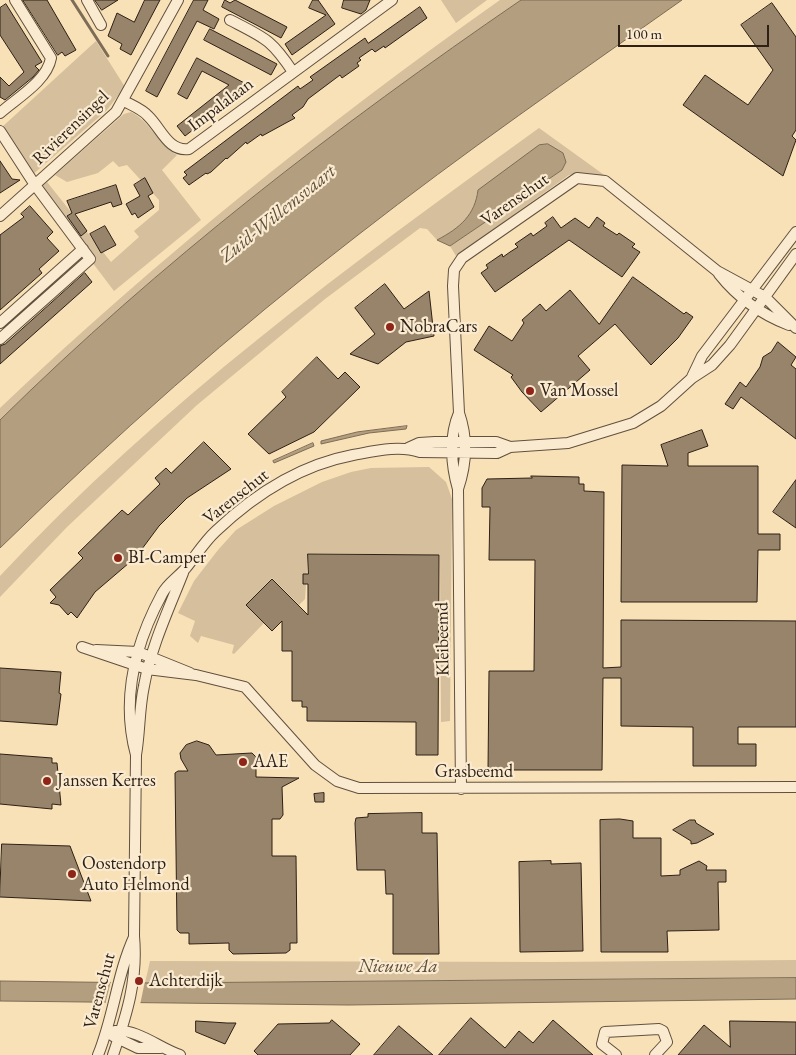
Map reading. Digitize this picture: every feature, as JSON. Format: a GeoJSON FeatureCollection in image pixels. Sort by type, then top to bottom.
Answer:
{"type":"FeatureCollection","features":[{"type":"Feature","properties":{"kind":"street"},"geometry":{"type":"LineString","coordinates":[[87,0],[102,25]]}},
{"type":"Feature","properties":{"kind":"street","name":"Rivierensingel"},"geometry":{"type":"LineString","coordinates":[[0,216],[116,112],[124,101],[178,0]]}},
{"type":"Feature","properties":{"kind":"street","name":"Impalalaan"},"geometry":{"type":"LineString","coordinates":[[124,101],[147,114],[172,146],[180,151],[189,150],[392,0]]}},
{"type":"Feature","properties":{"kind":"street"},"geometry":{"type":"LineString","coordinates":[[0,113],[41,78],[50,67],[51,58],[15,2]]}},
{"type":"Feature","properties":{"kind":"street"},"geometry":{"type":"LineString","coordinates":[[230,20],[267,39],[293,72]]}},
{"type":"Feature","properties":{"kind":"street"},"geometry":{"type":"LineString","coordinates":[[0,132],[35,185],[90,260],[0,339]]}},
{"type":"Feature","properties":{"kind":"street","name":"Varenschut"},"geometry":{"type":"LineString","coordinates":[[466,447],[464,428],[459,413],[453,286],[454,270],[462,258],[566,184],[577,178],[605,181],[717,271],[752,289]]}},
{"type":"Feature","properties":{"kind":"street","name":"Varenschut"},"geometry":{"type":"LineString","coordinates":[[692,378],[702,356],[796,232]]}},
{"type":"Feature","properties":{"kind":"street"},"geometry":{"type":"LineString","coordinates":[[0,322],[83,249]]}},
{"type":"Feature","properties":{"kind":"street","name":"Varenschut"},"geometry":{"type":"LineString","coordinates":[[136,755],[131,736],[131,686],[134,666],[162,594],[215,532],[272,486],[308,466],[335,458],[408,448],[420,452],[496,442],[510,447],[568,443],[617,430],[645,417],[692,378],[712,365],[796,254]]}},
{"type":"Feature","properties":{"kind":"street","name":"Varenschut"},"geometry":{"type":"LineString","coordinates":[[717,271],[732,291],[744,300]]}},
{"type":"Feature","properties":{"kind":"street"},"geometry":{"type":"LineString","coordinates":[[752,289],[765,297],[794,327]]}},
{"type":"Feature","properties":{"kind":"street"},"geometry":{"type":"LineString","coordinates":[[744,300],[756,309],[794,327]]}},
{"type":"Feature","properties":{"kind":"street","name":"Varenschut"},"geometry":{"type":"LineString","coordinates":[[453,447],[452,428],[459,413]]}},
{"type":"Feature","properties":{"kind":"street","name":"Kleibeemd"},"geometry":{"type":"LineString","coordinates":[[453,447],[453,471],[458,489],[461,789]]}},
{"type":"Feature","properties":{"kind":"street","name":"Kleibeemd"},"geometry":{"type":"LineString","coordinates":[[458,489],[464,471],[466,447]]}},
{"type":"Feature","properties":{"kind":"street","name":"Varenschut"},"geometry":{"type":"LineString","coordinates":[[113,1055],[128,1008],[137,961],[134,936],[136,755],[148,669],[151,656],[184,570]]}},
{"type":"Feature","properties":{"kind":"street"},"geometry":{"type":"LineString","coordinates":[[82,647],[134,666]]}},
{"type":"Feature","properties":{"kind":"street"},"geometry":{"type":"LineString","coordinates":[[93,650],[138,652]]}},
{"type":"Feature","properties":{"kind":"street","name":"Grasbeemd"},"geometry":{"type":"LineString","coordinates":[[138,652],[196,675]]}},
{"type":"Feature","properties":{"kind":"street","name":"Grasbeemd"},"geometry":{"type":"LineString","coordinates":[[134,666],[196,675],[245,687],[315,765],[336,781],[359,788],[796,786]]}},
{"type":"Feature","properties":{"kind":"street","name":"Varenschut"},"geometry":{"type":"LineString","coordinates":[[98,1055],[114,1008],[125,956],[134,936]]}},
{"type":"Feature","properties":{"kind":"street"},"geometry":{"type":"LineString","coordinates":[[616,1055],[602,1044],[605,1032],[659,1029],[663,1031],[667,1042],[655,1055]]}},
{"type":"Feature","properties":{"kind":"street"},"geometry":{"type":"LineString","coordinates":[[107,1031],[120,1036],[138,1048],[162,1048],[180,1055]]}},
{"type":"Feature","properties":{"kind":"shaded area"},"geometry":{"type":"Polygon","coordinates":[[[441,0],[487,0],[456,23],[441,0]]]}},
{"type":"Feature","properties":{"kind":"shaded area"},"geometry":{"type":"Polygon","coordinates":[[[500,0],[521,0],[384,97],[251,199],[123,306],[60,362],[0,420],[0,408],[119,299],[181,246],[305,145],[434,47],[500,0]]]}},
{"type":"Feature","properties":{"kind":"shaded area"},"geometry":{"type":"Polygon","coordinates":[[[96,41],[125,87],[106,111],[31,176],[1,128],[96,41]]]}},
{"type":"Feature","properties":{"kind":"shaded area"},"geometry":{"type":"Polygon","coordinates":[[[131,112],[144,122],[170,151],[177,155],[162,170],[201,220],[114,291],[92,262],[95,258],[40,188],[47,182],[111,262],[139,237],[134,231],[159,210],[159,200],[127,165],[119,167],[113,161],[98,173],[67,182],[55,175],[124,114],[131,112]]]}},
{"type":"Feature","properties":{"kind":"shaded area"},"geometry":{"type":"Polygon","coordinates":[[[539,128],[607,177],[569,175],[456,256],[450,246],[562,170],[478,190],[474,207],[470,214],[460,226],[437,240],[427,229],[420,228],[325,299],[197,405],[67,527],[0,597],[0,576],[61,513],[191,395],[327,285],[539,128]]]}},
{"type":"Feature","properties":{"kind":"shaded area"},"geometry":{"type":"Polygon","coordinates":[[[429,467],[446,482],[452,499],[450,721],[441,722],[440,555],[308,553],[305,599],[299,605],[272,578],[246,605],[264,623],[234,654],[232,653],[234,645],[201,636],[198,643],[190,636],[195,621],[178,613],[194,581],[236,530],[274,506],[322,482],[351,472],[371,468],[429,467]]]}},
{"type":"Feature","properties":{"kind":"shaded area"},"geometry":{"type":"Polygon","coordinates":[[[796,960],[796,978],[145,983],[150,961],[553,962],[796,960]]]}},
{"type":"Feature","properties":{"kind":"water","name":"Zuid-Willemsvaart"},"geometry":{"type":"Polygon","coordinates":[[[521,0],[682,0],[478,145],[311,272],[174,386],[0,548],[0,420],[60,362],[123,306],[251,198],[384,97],[521,0]]]}},
{"type":"Feature","properties":{"kind":"water"},"geometry":{"type":"Polygon","coordinates":[[[548,144],[563,153],[566,162],[562,170],[450,246],[437,240],[453,231],[470,214],[474,207],[478,190],[539,145],[548,144]]]}},
{"type":"Feature","properties":{"kind":"water"},"geometry":{"type":"Polygon","coordinates":[[[407,426],[406,429],[369,433],[321,444],[321,441],[357,432],[407,426]]]}},
{"type":"Feature","properties":{"kind":"water"},"geometry":{"type":"Polygon","coordinates":[[[313,443],[314,446],[274,463],[273,461],[313,443]]]}},
{"type":"Feature","properties":{"kind":"water"},"geometry":{"type":"Polygon","coordinates":[[[796,978],[796,999],[348,1005],[0,1001],[0,981],[152,983],[796,978]]]}},
{"type":"Feature","properties":{"kind":"pier"},"geometry":{"type":"Polygon","coordinates":[[[111,981],[145,981],[140,1005],[105,1005],[111,981]]]}},
{"type":"Feature","properties":{"kind":"building"},"geometry":{"type":"Polygon","coordinates":[[[23,0],[47,0],[76,50],[65,56],[62,52],[58,55],[23,0]]]}},
{"type":"Feature","properties":{"kind":"building"},"geometry":{"type":"Polygon","coordinates":[[[95,0],[118,0],[102,10],[95,0]]]}},
{"type":"Feature","properties":{"kind":"building"},"geometry":{"type":"Polygon","coordinates":[[[145,0],[160,0],[131,55],[120,49],[122,44],[108,36],[117,13],[134,22],[145,0]]]}},
{"type":"Feature","properties":{"kind":"building"},"geometry":{"type":"Polygon","coordinates":[[[194,0],[208,0],[203,10],[219,19],[214,29],[197,21],[157,97],[146,91],[194,0]]]}},
{"type":"Feature","properties":{"kind":"building"},"geometry":{"type":"Polygon","coordinates":[[[225,0],[230,3],[235,0],[287,27],[281,38],[222,7],[225,0]]]}},
{"type":"Feature","properties":{"kind":"building"},"geometry":{"type":"Polygon","coordinates":[[[313,0],[318,0],[335,24],[292,55],[285,44],[326,15],[309,8],[313,0]]]}},
{"type":"Feature","properties":{"kind":"building"},"geometry":{"type":"Polygon","coordinates":[[[344,0],[370,0],[366,10],[361,14],[342,8],[344,0]]]}},
{"type":"Feature","properties":{"kind":"building"},"geometry":{"type":"Polygon","coordinates":[[[772,3],[796,37],[796,130],[792,136],[796,140],[783,176],[683,105],[705,75],[748,105],[773,70],[741,25],[772,3]]]}},
{"type":"Feature","properties":{"kind":"building"},"geometry":{"type":"Polygon","coordinates":[[[6,4],[42,62],[35,66],[39,70],[33,77],[5,100],[0,97],[0,77],[9,86],[24,72],[0,35],[0,8],[6,4]]]}},
{"type":"Feature","properties":{"kind":"building"},"geometry":{"type":"Polygon","coordinates":[[[420,7],[427,18],[385,48],[384,46],[375,52],[372,49],[359,58],[361,60],[357,63],[359,66],[342,78],[340,75],[308,99],[303,107],[292,115],[295,118],[262,136],[261,134],[247,144],[246,142],[211,172],[206,173],[189,185],[183,178],[187,175],[184,172],[298,86],[300,89],[313,80],[310,77],[365,38],[368,43],[420,7]]]}},
{"type":"Feature","properties":{"kind":"building"},"geometry":{"type":"Polygon","coordinates":[[[210,29],[277,64],[271,75],[204,40],[210,29]]]}},
{"type":"Feature","properties":{"kind":"building"},"geometry":{"type":"Polygon","coordinates":[[[197,58],[250,86],[185,136],[177,126],[229,85],[202,71],[187,99],[178,94],[197,58]]]}},
{"type":"Feature","properties":{"kind":"building"},"geometry":{"type":"Polygon","coordinates":[[[0,161],[12,179],[20,180],[0,193],[0,161]]]}},
{"type":"Feature","properties":{"kind":"building"},"geometry":{"type":"Polygon","coordinates":[[[145,178],[153,193],[148,196],[154,207],[138,218],[135,213],[132,215],[126,204],[140,196],[134,185],[145,178]]]}},
{"type":"Feature","properties":{"kind":"building"},"geometry":{"type":"Polygon","coordinates":[[[116,185],[122,204],[113,207],[111,202],[75,214],[87,231],[81,236],[67,216],[72,213],[67,201],[116,185]]]}},
{"type":"Feature","properties":{"kind":"building"},"geometry":{"type":"Polygon","coordinates":[[[30,206],[53,232],[47,238],[59,251],[39,269],[42,273],[0,310],[0,235],[24,217],[21,214],[30,206]]]}},
{"type":"Feature","properties":{"kind":"building"},"geometry":{"type":"Polygon","coordinates":[[[553,217],[561,228],[575,218],[589,228],[597,217],[605,223],[603,226],[617,235],[619,233],[635,244],[632,247],[640,252],[622,277],[569,240],[495,292],[481,273],[488,268],[486,265],[502,254],[503,257],[518,247],[515,244],[531,233],[533,236],[547,226],[545,223],[553,217]]]}},
{"type":"Feature","properties":{"kind":"building"},"geometry":{"type":"Polygon","coordinates":[[[105,226],[116,245],[101,253],[90,234],[105,226]]]}},
{"type":"Feature","properties":{"kind":"building"},"geometry":{"type":"Polygon","coordinates":[[[85,273],[92,282],[0,364],[0,346],[5,344],[85,273]]]}},
{"type":"Feature","properties":{"kind":"building"},"geometry":{"type":"Polygon","coordinates":[[[633,277],[684,314],[686,312],[693,317],[678,338],[651,365],[615,324],[578,356],[590,370],[541,412],[522,392],[511,377],[513,375],[474,350],[489,326],[512,341],[524,323],[522,320],[540,304],[546,311],[570,290],[599,324],[633,277]]]}},
{"type":"Feature","properties":{"kind":"building"},"geometry":{"type":"Polygon","coordinates":[[[385,284],[404,309],[429,291],[434,336],[406,342],[378,364],[350,354],[375,334],[355,308],[385,284]]]}},
{"type":"Feature","properties":{"kind":"building"},"geometry":{"type":"Polygon","coordinates":[[[778,342],[796,357],[791,365],[796,369],[796,439],[741,397],[733,409],[725,404],[740,382],[746,387],[760,367],[763,357],[771,352],[778,342]]]}},
{"type":"Feature","properties":{"kind":"building"},"geometry":{"type":"Polygon","coordinates":[[[317,357],[338,379],[345,372],[360,387],[314,432],[269,454],[248,434],[286,397],[282,392],[317,357]]]}},
{"type":"Feature","properties":{"kind":"building"},"geometry":{"type":"Polygon","coordinates":[[[702,430],[708,446],[688,453],[688,466],[758,466],[758,534],[780,534],[780,550],[758,550],[757,602],[621,602],[622,465],[668,466],[661,445],[702,430]]]}},
{"type":"Feature","properties":{"kind":"building"},"geometry":{"type":"Polygon","coordinates":[[[204,442],[231,469],[187,498],[159,526],[136,557],[95,592],[77,618],[71,612],[68,615],[59,605],[50,603],[56,597],[50,590],[83,558],[78,553],[122,510],[128,515],[160,484],[155,478],[166,468],[171,473],[204,442]]]}},
{"type":"Feature","properties":{"kind":"building"},"geometry":{"type":"Polygon","coordinates":[[[531,476],[579,477],[579,484],[584,484],[584,491],[604,492],[603,668],[621,667],[621,620],[796,621],[796,727],[738,727],[738,744],[756,744],[756,766],[693,766],[693,727],[621,726],[621,678],[603,678],[602,770],[488,770],[489,671],[534,671],[535,560],[489,560],[490,507],[482,507],[482,488],[487,479],[532,478],[531,476]]]}},
{"type":"Feature","properties":{"kind":"building"},"geometry":{"type":"Polygon","coordinates":[[[796,480],[796,528],[773,512],[796,480]]]}},
{"type":"Feature","properties":{"kind":"building"},"geometry":{"type":"Polygon","coordinates":[[[308,554],[439,555],[438,755],[416,755],[416,722],[307,721],[307,707],[302,707],[302,701],[292,701],[292,651],[282,651],[282,621],[272,631],[246,605],[272,579],[308,615],[308,584],[303,584],[303,574],[308,574],[308,554]]]}},
{"type":"Feature","properties":{"kind":"building"},"geometry":{"type":"Polygon","coordinates":[[[0,668],[61,672],[59,693],[61,694],[57,725],[0,721],[0,668]]]}},
{"type":"Feature","properties":{"kind":"building"},"geometry":{"type":"Polygon","coordinates":[[[197,741],[209,745],[216,755],[252,753],[256,757],[256,777],[299,778],[282,787],[283,815],[280,819],[272,819],[272,856],[296,856],[297,943],[290,943],[290,950],[286,953],[233,954],[229,950],[229,943],[189,944],[189,933],[180,933],[177,930],[175,773],[178,771],[188,771],[181,759],[180,753],[186,745],[197,741]]]}},
{"type":"Feature","properties":{"kind":"building"},"geometry":{"type":"Polygon","coordinates":[[[0,754],[52,758],[52,763],[57,763],[61,805],[52,804],[52,809],[0,804],[0,754]]]}},
{"type":"Feature","properties":{"kind":"building"},"geometry":{"type":"Polygon","coordinates":[[[324,793],[324,802],[315,802],[314,794],[324,793]]]}},
{"type":"Feature","properties":{"kind":"building"},"geometry":{"type":"Polygon","coordinates":[[[422,813],[422,833],[437,833],[439,954],[393,954],[393,894],[386,894],[385,870],[357,870],[356,818],[368,817],[368,814],[422,813]]]}},
{"type":"Feature","properties":{"kind":"building"},"geometry":{"type":"Polygon","coordinates":[[[620,819],[633,821],[633,838],[661,838],[661,876],[680,875],[680,870],[699,861],[707,866],[706,870],[726,870],[726,882],[718,882],[719,930],[667,931],[668,952],[601,952],[600,820],[620,819]]]}},
{"type":"Feature","properties":{"kind":"building"},"geometry":{"type":"Polygon","coordinates":[[[690,820],[695,820],[696,823],[714,834],[691,844],[691,841],[673,830],[690,820]]]}},
{"type":"Feature","properties":{"kind":"building"},"geometry":{"type":"Polygon","coordinates":[[[2,844],[70,846],[91,901],[0,897],[2,844]]]}},
{"type":"Feature","properties":{"kind":"building"},"geometry":{"type":"Polygon","coordinates":[[[551,861],[551,864],[581,863],[583,951],[520,952],[519,862],[551,861]]]}},
{"type":"Feature","properties":{"kind":"building"},"geometry":{"type":"Polygon","coordinates":[[[471,1018],[505,1048],[519,1031],[533,1043],[553,1020],[593,1055],[439,1055],[471,1018]]]}},
{"type":"Feature","properties":{"kind":"building"},"geometry":{"type":"Polygon","coordinates":[[[332,1020],[360,1044],[350,1055],[258,1055],[254,1051],[278,1024],[329,1023],[332,1020]]]}},
{"type":"Feature","properties":{"kind":"building"},"geometry":{"type":"Polygon","coordinates":[[[196,1021],[236,1023],[225,1044],[196,1032],[196,1021]]]}},
{"type":"Feature","properties":{"kind":"building"},"geometry":{"type":"Polygon","coordinates":[[[730,1021],[796,1022],[796,1055],[678,1055],[704,1025],[730,1047],[730,1021]]]}},
{"type":"Feature","properties":{"kind":"building"},"geometry":{"type":"Polygon","coordinates":[[[399,1026],[433,1055],[374,1055],[399,1026]]]}},
{"type":"Feature","properties":{"kind":"waterway"},"geometry":{"type":"LineString","coordinates":[[72,0],[108,56]]}},
{"type":"Feature","properties":{"kind":"place","name":"NobraCars"},"geometry":{"type":"Point","coordinates":[390,327]}},
{"type":"Feature","properties":{"kind":"place","name":"Van Mossel"},"geometry":{"type":"Point","coordinates":[530,391]}},
{"type":"Feature","properties":{"kind":"place","name":"BI-Camper"},"geometry":{"type":"Point","coordinates":[118,558]}},
{"type":"Feature","properties":{"kind":"place","name":"AAE"},"geometry":{"type":"Point","coordinates":[243,762]}},
{"type":"Feature","properties":{"kind":"place","name":"Janssen Kerres"},"geometry":{"type":"Point","coordinates":[47,781]}},
{"type":"Feature","properties":{"kind":"place","name":"Oostendorp Auto Helmond"},"geometry":{"type":"Point","coordinates":[72,874]}},
{"type":"Feature","properties":{"kind":"place","name":"Achterdijk"},"geometry":{"type":"Point","coordinates":[139,981]}},
{"type":"Feature","properties":{"kind":"water label","name":"Nieuwe Aa"},"geometry":{"type":"Point","coordinates":[398,967]}}]}
